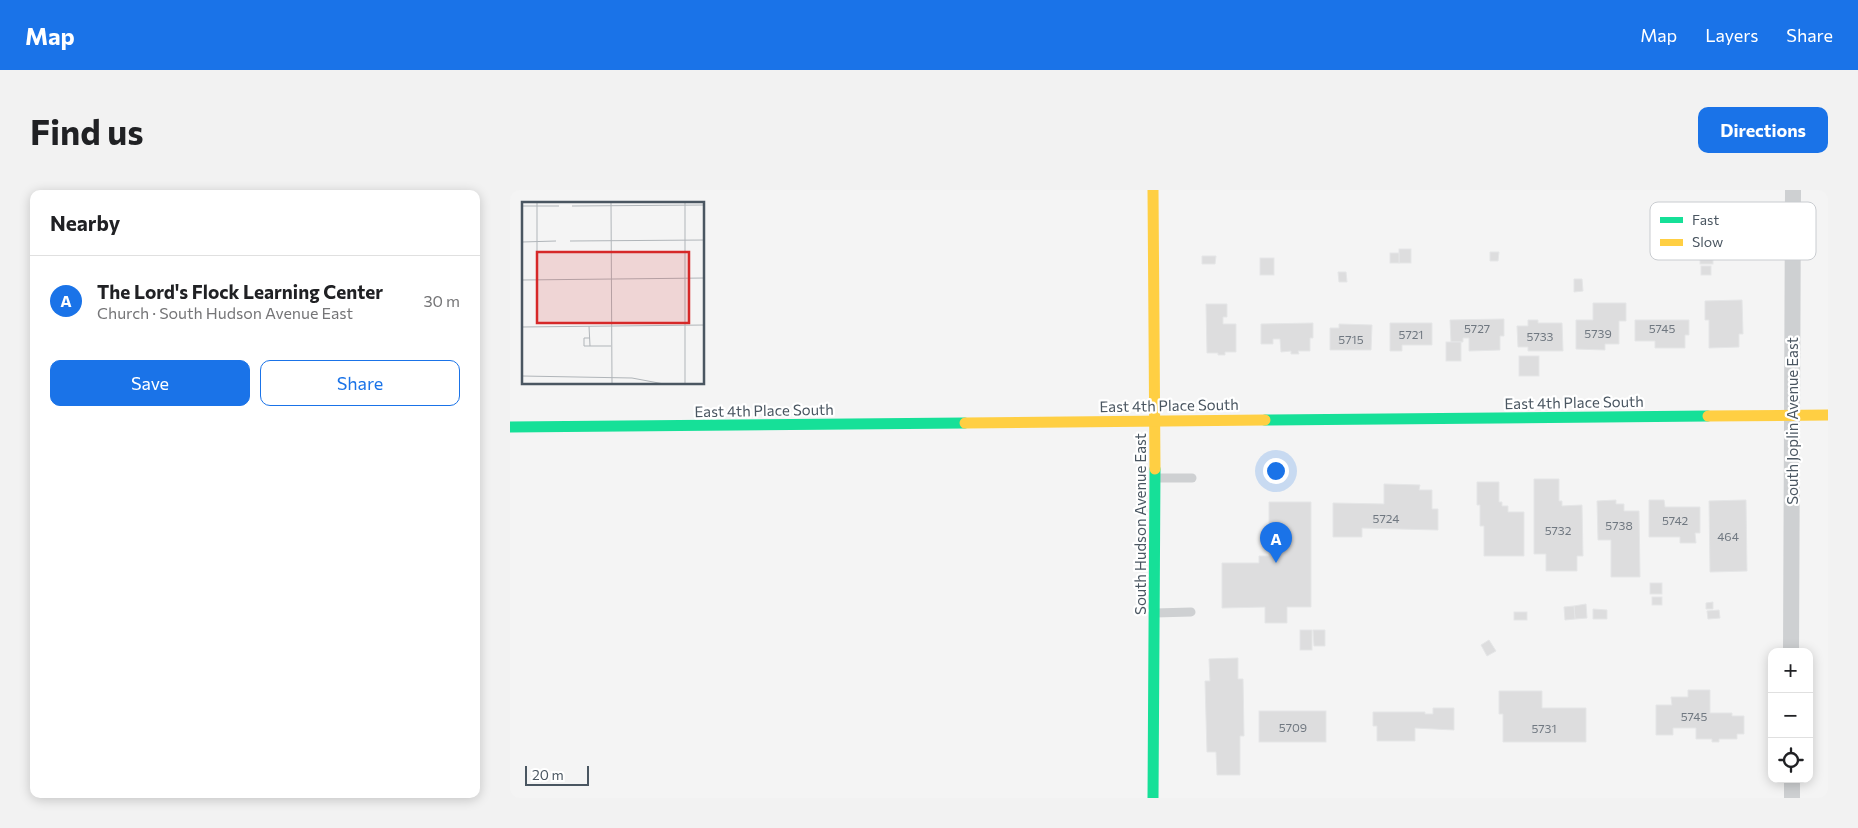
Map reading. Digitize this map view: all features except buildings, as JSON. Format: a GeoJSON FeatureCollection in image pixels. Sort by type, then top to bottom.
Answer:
{"type":"FeatureCollection","features":[{"type":"Feature","properties":{"kind":"street","name":"South Hudson Avenue East"},"geometry":{"type":"LineString","coordinates":[[1152,190],[1155,420],[1153,798]]}},
{"type":"Feature","properties":{"kind":"street","name":"South Joplin Avenue East"},"geometry":{"type":"LineString","coordinates":[[1791,648],[1793,260]]}},
{"type":"Feature","properties":{"kind":"street","name":"East 4th Place South"},"geometry":{"type":"LineString","coordinates":[[510,427],[1828,415]]}},
{"type":"Feature","properties":{"kind":"street"},"geometry":{"type":"LineString","coordinates":[[1792,783],[1792,798]]}},
{"type":"Feature","properties":{"kind":"lane"},"geometry":{"type":"LineString","coordinates":[[1155,478],[1192,478]]}},
{"type":"Feature","properties":{"kind":"lane"},"geometry":{"type":"LineString","coordinates":[[1154,613],[1191,612]]}},
{"type":"Feature","properties":{"kind":"traffic: fast"},"geometry":{"type":"LineString","coordinates":[[1265,420],[1708,416]]}},
{"type":"Feature","properties":{"kind":"traffic: fast"},"geometry":{"type":"LineString","coordinates":[[510,427],[965,423]]}},
{"type":"Feature","properties":{"kind":"traffic: fast"},"geometry":{"type":"LineString","coordinates":[[1153,798],[1155,469]]}},
{"type":"Feature","properties":{"kind":"traffic: slow"},"geometry":{"type":"LineString","coordinates":[[1153,190],[1155,469]]}},
{"type":"Feature","properties":{"kind":"traffic: slow"},"geometry":{"type":"LineString","coordinates":[[1708,416],[1828,415]]}},
{"type":"Feature","properties":{"kind":"traffic: slow"},"geometry":{"type":"LineString","coordinates":[[965,423],[1265,420]]}},
{"type":"Feature","properties":{"kind":"place","name":"The Lord's Flock Learning Center"},"geometry":{"type":"Point","coordinates":[1276,563]}}]}
